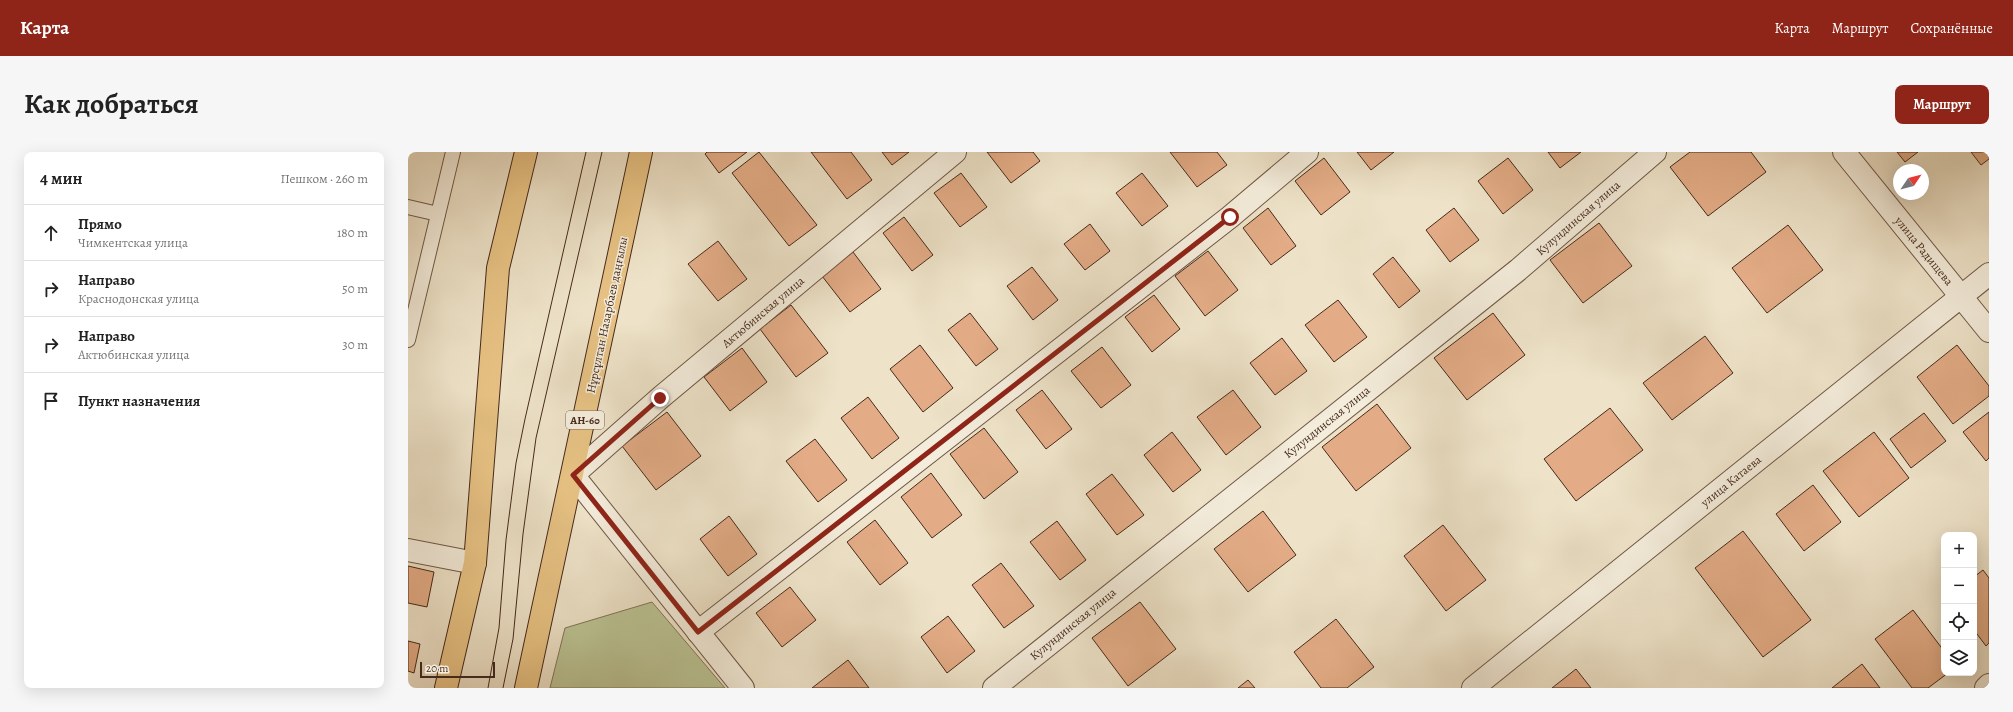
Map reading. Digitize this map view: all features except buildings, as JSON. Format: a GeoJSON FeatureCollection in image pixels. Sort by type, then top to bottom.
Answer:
{"type":"FeatureCollection","features":[{"type":"Feature","properties":{"kind":"main road"},"geometry":{"type":"LineString","coordinates":[[446,688],[475,563],[498,268],[526,152]]}},
{"type":"Feature","properties":{"kind":"main road","name":"Нұрсұлтан Назарбаев даңғылы"},"geometry":{"type":"LineString","coordinates":[[526,688],[573,475],[641,152]]}},
{"type":"Feature","properties":{"kind":"street","name":"Актюбинская улица"},"geometry":{"type":"LineString","coordinates":[[573,475],[660,398],[955,152]]}},
{"type":"Feature","properties":{"kind":"street"},"geometry":{"type":"LineString","coordinates":[[698,632],[1230,217],[1307,152]]}},
{"type":"Feature","properties":{"kind":"street","name":"Кулундинская улица"},"geometry":{"type":"LineString","coordinates":[[994,688],[1518,270],[1656,152]]}},
{"type":"Feature","properties":{"kind":"street","name":"улица Радищева"},"geometry":{"type":"LineString","coordinates":[[1844,152],[1989,331]]}},
{"type":"Feature","properties":{"kind":"street","name":"улица Катаева"},"geometry":{"type":"LineString","coordinates":[[1473,688],[1989,274]]}},
{"type":"Feature","properties":{"kind":"street"},"geometry":{"type":"LineString","coordinates":[[573,475],[743,688]]}},
{"type":"Feature","properties":{"kind":"street"},"geometry":{"type":"LineString","coordinates":[[408,550],[475,563]]}},
{"type":"Feature","properties":{"kind":"street"},"geometry":{"type":"LineString","coordinates":[[1986,688],[1989,685]]}},
{"type":"Feature","properties":{"kind":"lane"},"geometry":{"type":"LineString","coordinates":[[408,340],[453,152]]}},
{"type":"Feature","properties":{"kind":"lane"},"geometry":{"type":"LineString","coordinates":[[408,207],[438,214]]}},
{"type":"Feature","properties":{"kind":"green space"},"geometry":{"type":"Polygon","coordinates":[[[652,602],[725,688],[550,688],[565,628],[652,602]]]}},
{"type":"Feature","properties":{"kind":"tram line"},"geometry":{"type":"LineString","coordinates":[[488,688],[499,628],[506,540],[516,463],[586,152]]}},
{"type":"Feature","properties":{"kind":"tram line"},"geometry":{"type":"LineString","coordinates":[[503,688],[513,639],[523,534],[536,438],[602,152]]}},
{"type":"Feature","properties":{"kind":"route"},"geometry":{"type":"LineString","coordinates":[[660,398],[573,475],[698,632],[1230,217]]}}]}
